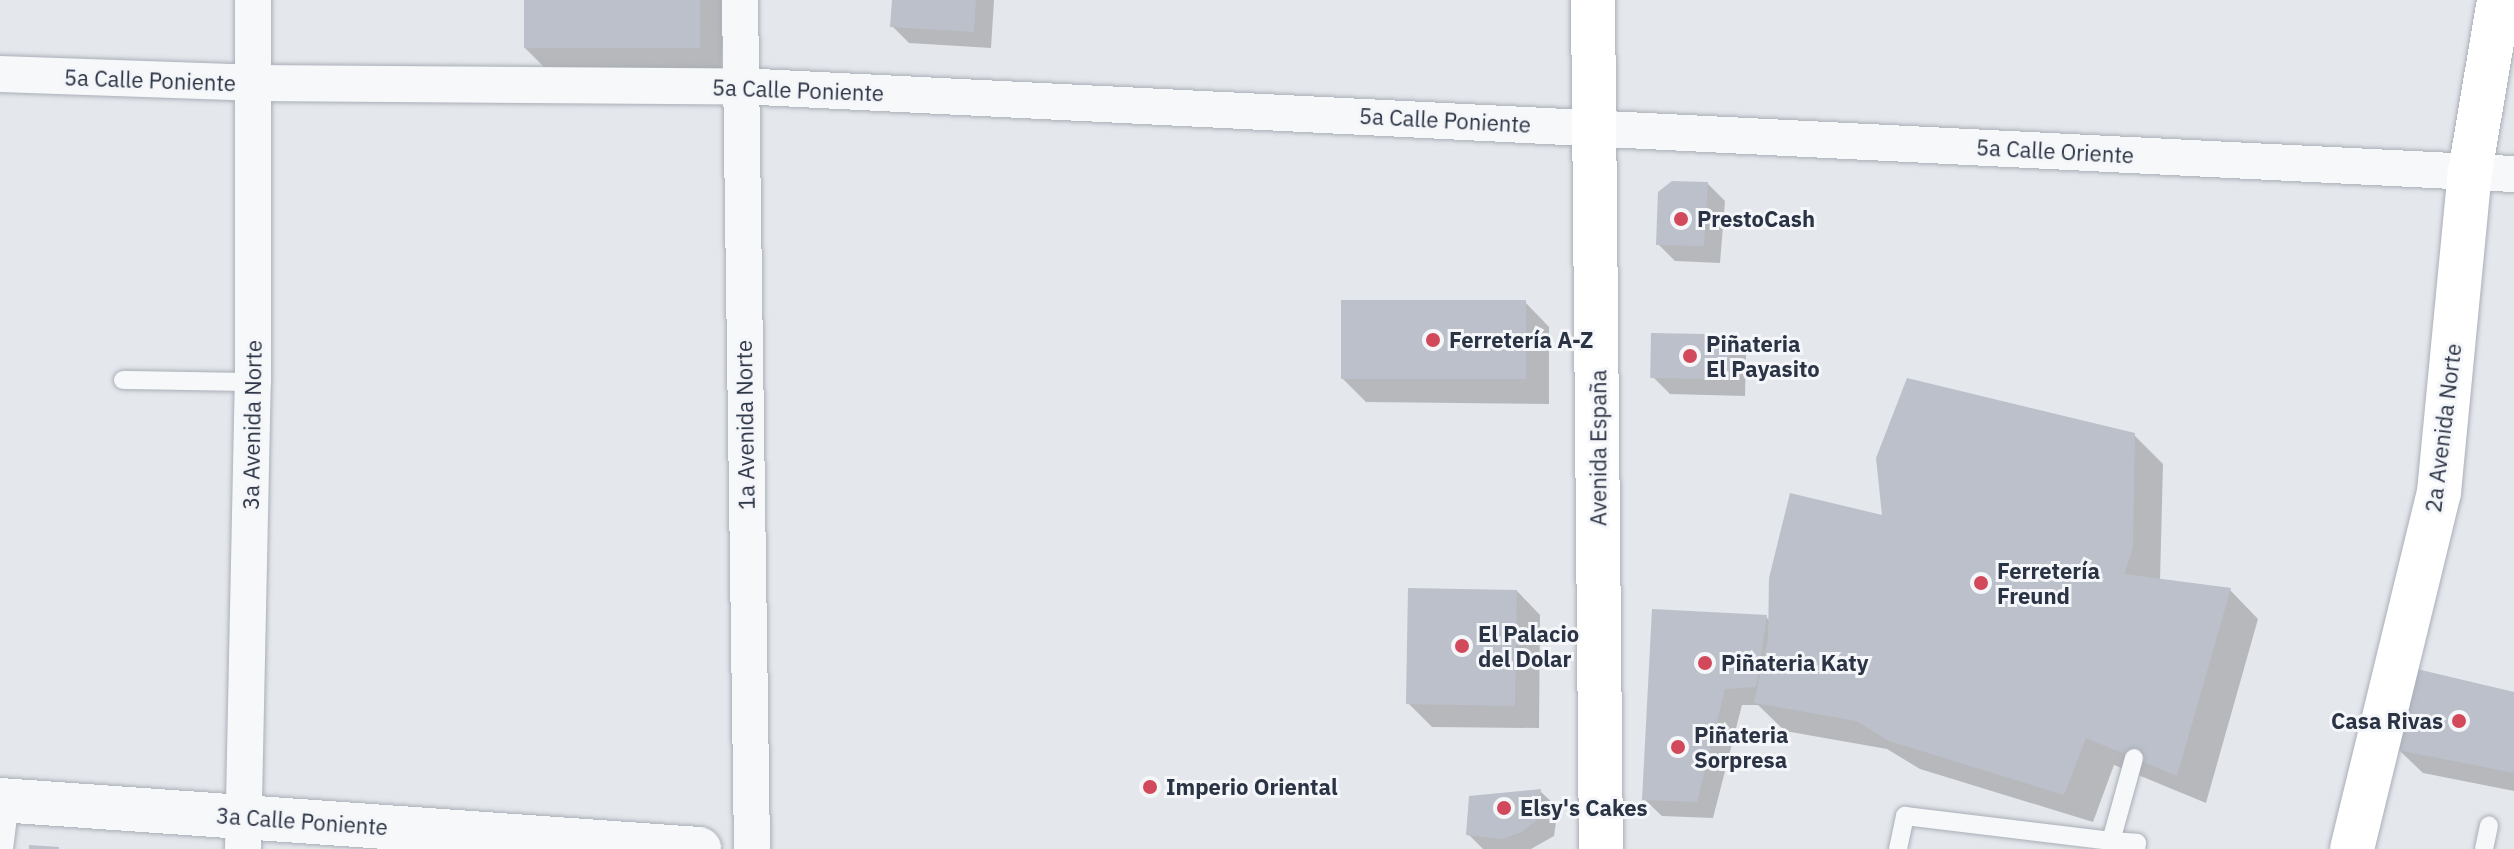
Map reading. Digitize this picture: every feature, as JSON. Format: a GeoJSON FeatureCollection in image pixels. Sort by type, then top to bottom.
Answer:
{"type":"FeatureCollection","features":[{"type":"Feature","properties":{"kind":"main road","name":"Avenida España"},"geometry":{"type":"LineString","coordinates":[[1593,0],[1601,849]]}},
{"type":"Feature","properties":{"kind":"main road","name":"2a Avenida Norte"},"geometry":{"type":"LineString","coordinates":[[2352,849],[2439,492],[2470,172],[2499,0]]}},
{"type":"Feature","properties":{"kind":"street","name":"3a Avenida Norte"},"geometry":{"type":"LineString","coordinates":[[243,833],[253,382],[253,0]]}},
{"type":"Feature","properties":{"kind":"street","name":"1a Avenida Norte"},"geometry":{"type":"LineString","coordinates":[[740,0],[752,849]]}},
{"type":"Feature","properties":{"kind":"street","name":"5a Calle Poniente"},"geometry":{"type":"LineString","coordinates":[[0,74],[253,83],[739,86],[1595,128]]}},
{"type":"Feature","properties":{"kind":"street","name":"5a Calle Oriente"},"geometry":{"type":"LineString","coordinates":[[1595,128],[2514,174]]}},
{"type":"Feature","properties":{"kind":"street","name":"3a Calle Poniente"},"geometry":{"type":"LineString","coordinates":[[5,800],[243,833],[699,849]]}},
{"type":"Feature","properties":{"kind":"lane"},"geometry":{"type":"LineString","coordinates":[[123,380],[253,382]]}},
{"type":"Feature","properties":{"kind":"lane"},"geometry":{"type":"LineString","coordinates":[[2111,841],[2134,758]]}},
{"type":"Feature","properties":{"kind":"lane"},"geometry":{"type":"LineString","coordinates":[[4,849],[5,800]]}},
{"type":"Feature","properties":{"kind":"lane"},"geometry":{"type":"LineString","coordinates":[[1898,849],[1905,816],[2137,843],[2136,849]]}},
{"type":"Feature","properties":{"kind":"lane"},"geometry":{"type":"LineString","coordinates":[[2484,849],[2489,826]]}},
{"type":"Feature","properties":{"kind":"building"},"geometry":{"type":"Polygon","coordinates":[[[524,0],[700,0],[700,48],[524,48],[524,0]]]}},
{"type":"Feature","properties":{"kind":"building"},"geometry":{"type":"Polygon","coordinates":[[[892,0],[976,0],[974,32],[890,27],[892,0]]]}},
{"type":"Feature","properties":{"kind":"building","name":"PrestoCash"},"geometry":{"type":"Polygon","coordinates":[[[1672,181],[1708,182],[1704,246],[1656,245],[1658,192],[1672,181]]]}},
{"type":"Feature","properties":{"kind":"building","name":"Ferretería A-Z"},"geometry":{"type":"Polygon","coordinates":[[[1341,300],[1526,300],[1526,379],[1341,379],[1341,300]]]}},
{"type":"Feature","properties":{"kind":"building","name":"Piñateria El Payasito"},"geometry":{"type":"Polygon","coordinates":[[[1651,333],[1730,334],[1729,379],[1650,378],[1651,333]]]}},
{"type":"Feature","properties":{"kind":"building","name":"Ferretería Freund"},"geometry":{"type":"Polygon","coordinates":[[[1907,378],[2135,433],[2133,548],[2124,574],[2231,588],[2177,776],[2086,738],[2064,795],[1889,741],[1856,721],[1754,703],[1768,639],[1769,578],[1790,493],[1882,515],[1876,458],[1907,378]]]}},
{"type":"Feature","properties":{"kind":"building","name":"El Palacio del Dolar"},"geometry":{"type":"Polygon","coordinates":[[[1408,588],[1517,590],[1515,706],[1406,704],[1408,588]]]}},
{"type":"Feature","properties":{"kind":"building"},"geometry":{"type":"Polygon","coordinates":[[[1652,609],[1767,615],[1756,687],[1725,689],[1697,802],[1642,800],[1652,609]]]}},
{"type":"Feature","properties":{"kind":"building","name":"Casa Rivas"},"geometry":{"type":"Polygon","coordinates":[[[2417,669],[2514,692],[2514,773],[2397,750],[2417,669]]]}},
{"type":"Feature","properties":{"kind":"building","name":"Elsy's Cakes"},"geometry":{"type":"Polygon","coordinates":[[[1541,789],[1538,819],[1522,832],[1502,839],[1466,835],[1469,796],[1541,789]]]}},
{"type":"Feature","properties":{"kind":"building"},"geometry":{"type":"Polygon","coordinates":[[[29,845],[59,847],[59,849],[29,849],[29,845]]]}},
{"type":"Feature","properties":{"kind":"place","name":"PrestoCash"},"geometry":{"type":"Point","coordinates":[1681,219]}},
{"type":"Feature","properties":{"kind":"place","name":"Ferretería A-Z"},"geometry":{"type":"Point","coordinates":[1433,340]}},
{"type":"Feature","properties":{"kind":"place","name":"Piñateria El Payasito"},"geometry":{"type":"Point","coordinates":[1690,356]}},
{"type":"Feature","properties":{"kind":"place","name":"Ferretería Freund"},"geometry":{"type":"Point","coordinates":[1981,583]}},
{"type":"Feature","properties":{"kind":"place","name":"El Palacio del Dolar"},"geometry":{"type":"Point","coordinates":[1462,646]}},
{"type":"Feature","properties":{"kind":"place","name":"Piñateria Katy"},"geometry":{"type":"Point","coordinates":[1705,663]}},
{"type":"Feature","properties":{"kind":"place","name":"Casa Rivas"},"geometry":{"type":"Point","coordinates":[2459,721]}},
{"type":"Feature","properties":{"kind":"place","name":"Piñateria Sorpresa"},"geometry":{"type":"Point","coordinates":[1678,747]}},
{"type":"Feature","properties":{"kind":"place","name":"Imperio Oriental"},"geometry":{"type":"Point","coordinates":[1150,787]}},
{"type":"Feature","properties":{"kind":"place","name":"Elsy's Cakes"},"geometry":{"type":"Point","coordinates":[1504,808]}}]}
